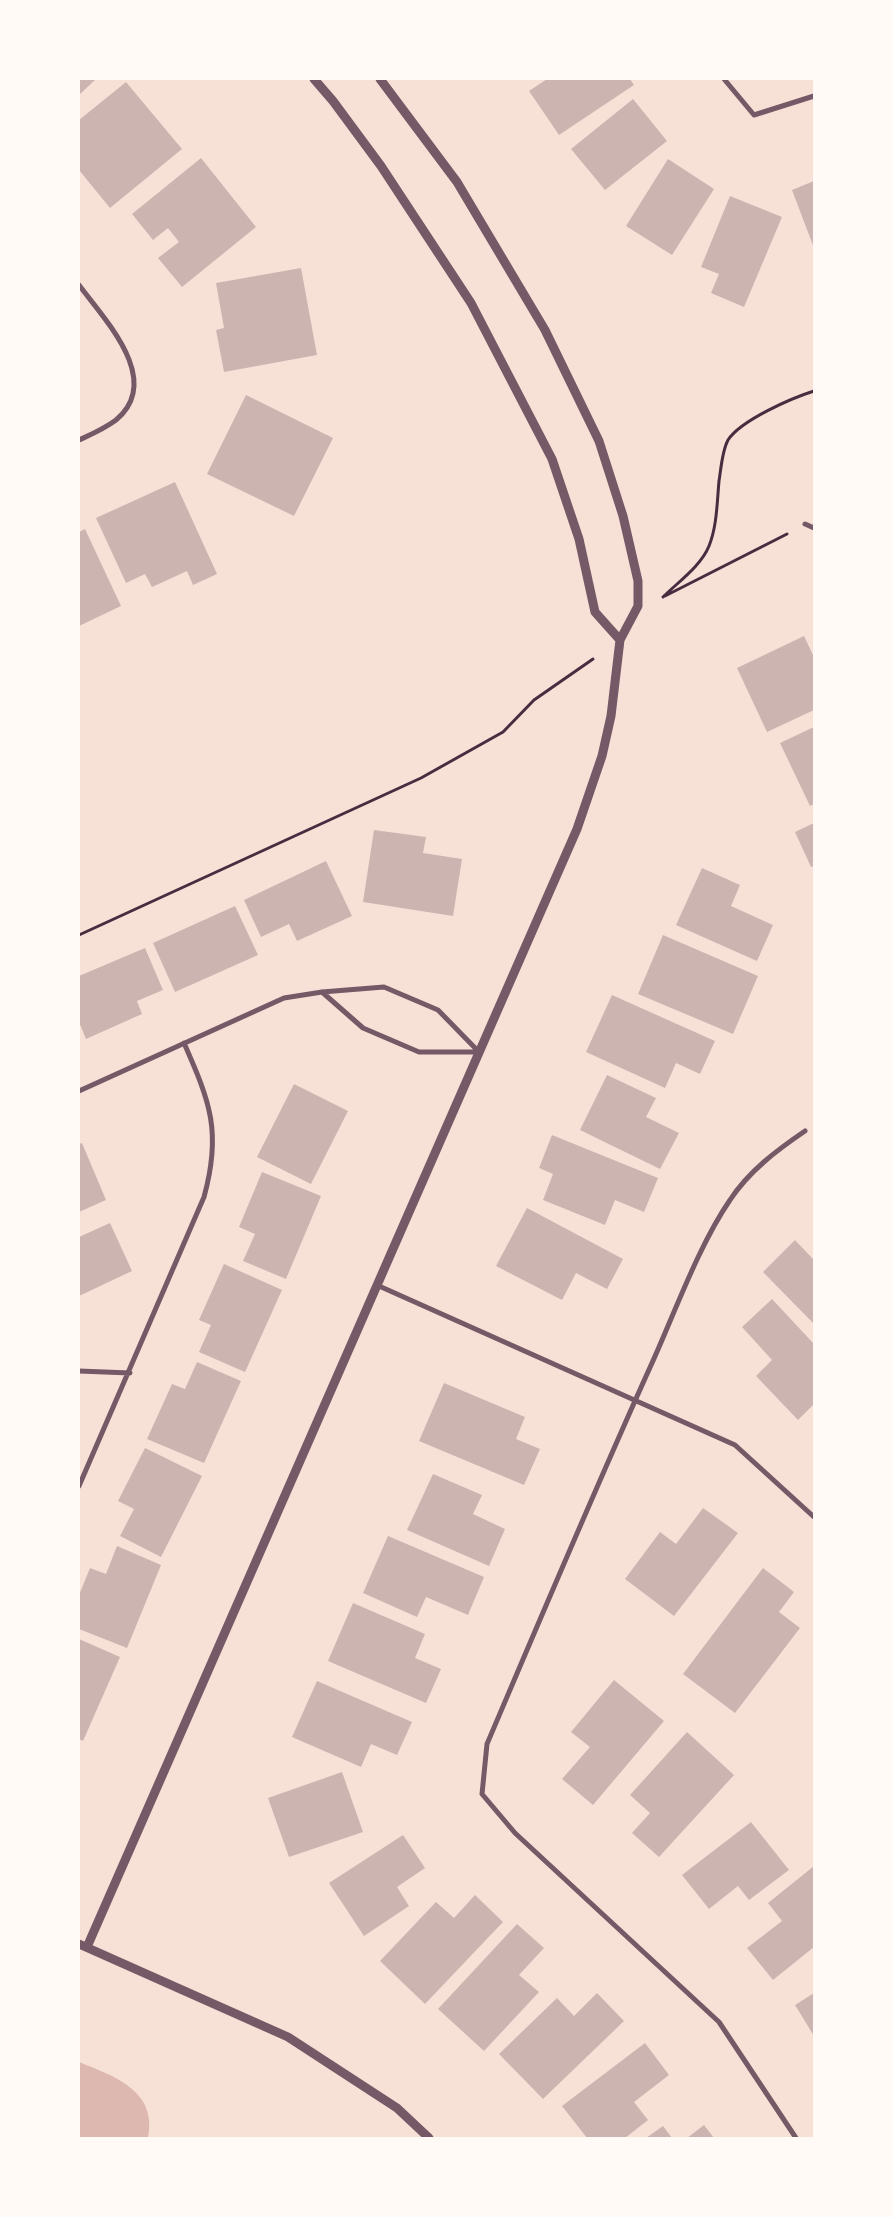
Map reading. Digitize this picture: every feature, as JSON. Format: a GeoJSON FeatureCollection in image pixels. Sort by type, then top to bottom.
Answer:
{"type":"FeatureCollection","features":[{"type":"Feature","properties":{"kind":"street"},"geometry":{"type":"LineString","coordinates":[[314,79],[333,101],[380,166],[471,303],[552,459],[579,539],[596,612],[620,640]]}},
{"type":"Feature","properties":{"kind":"street"},"geometry":{"type":"LineString","coordinates":[[380,79],[457,182],[501,252],[545,330],[599,441],[612,476],[638,581],[638,606],[620,640],[611,716],[590,793],[577,829],[379,1286],[83,1946],[288,2037],[397,2108],[429,2138]]}},
{"type":"Feature","properties":{"kind":"street"},"geometry":{"type":"LineString","coordinates":[[724,79],[754,115],[814,96]]}},
{"type":"Feature","properties":{"kind":"street"},"geometry":{"type":"LineString","coordinates":[[79,285],[120,339],[128,354],[133,372],[134,388],[128,404],[117,419],[79,440]]}},
{"type":"Feature","properties":{"kind":"street"},"geometry":{"type":"LineString","coordinates":[[805,524],[814,528]]}},
{"type":"Feature","properties":{"kind":"street"},"geometry":{"type":"LineString","coordinates":[[79,1091],[284,998],[322,992],[384,987],[438,1010],[479,1052]]}},
{"type":"Feature","properties":{"kind":"street"},"geometry":{"type":"LineString","coordinates":[[322,992],[363,1028],[419,1052],[479,1052]]}},
{"type":"Feature","properties":{"kind":"street"},"geometry":{"type":"LineString","coordinates":[[79,1486],[130,1373],[204,1197],[211,1170],[213,1142],[211,1115],[204,1089],[184,1043]]}},
{"type":"Feature","properties":{"kind":"street"},"geometry":{"type":"LineString","coordinates":[[796,2138],[719,2022],[515,1833],[482,1794],[486,1744],[636,1399],[714,1226],[731,1198],[753,1172],[777,1150],[805,1131]]}},
{"type":"Feature","properties":{"kind":"street"},"geometry":{"type":"LineString","coordinates":[[379,1286],[636,1399],[735,1445],[814,1517]]}},
{"type":"Feature","properties":{"kind":"street"},"geometry":{"type":"LineString","coordinates":[[79,1370],[130,1373]]}},
{"type":"Feature","properties":{"kind":"path"},"geometry":{"type":"LineString","coordinates":[[657,603],[702,559],[709,545],[716,515],[724,454],[728,439],[755,418],[792,398],[814,391]]}},
{"type":"Feature","properties":{"kind":"path"},"geometry":{"type":"LineString","coordinates":[[663,597],[732,564],[805,524]]}},
{"type":"Feature","properties":{"kind":"path"},"geometry":{"type":"LineString","coordinates":[[79,935],[421,778],[503,732],[534,700],[620,640]]}},
{"type":"Feature","properties":{"kind":"shaded area"},"geometry":{"type":"Polygon","coordinates":[[[79,2062],[119,2080],[140,2097],[146,2108],[149,2122],[148,2138],[79,2138],[79,2062]]]}},
{"type":"Feature","properties":{"kind":"building"},"geometry":{"type":"Polygon","coordinates":[[[79,79],[96,79],[79,95],[79,79]]]}},
{"type":"Feature","properties":{"kind":"building"},"geometry":{"type":"Polygon","coordinates":[[[547,79],[630,79],[634,85],[559,135],[529,91],[547,79]]]}},
{"type":"Feature","properties":{"kind":"building"},"geometry":{"type":"Polygon","coordinates":[[[126,82],[182,149],[110,208],[79,170],[79,120],[126,82]]]}},
{"type":"Feature","properties":{"kind":"building"},"geometry":{"type":"Polygon","coordinates":[[[633,99],[667,141],[605,190],[571,149],[633,99]]]}},
{"type":"Feature","properties":{"kind":"building"},"geometry":{"type":"Polygon","coordinates":[[[201,158],[256,227],[182,287],[158,258],[179,242],[168,228],[153,240],[132,214],[201,158]]]}},
{"type":"Feature","properties":{"kind":"building"},"geometry":{"type":"Polygon","coordinates":[[[668,159],[714,189],[672,255],[626,226],[668,159]]]}},
{"type":"Feature","properties":{"kind":"building"},"geometry":{"type":"Polygon","coordinates":[[[814,181],[814,248],[792,190],[814,181]]]}},
{"type":"Feature","properties":{"kind":"building"},"geometry":{"type":"Polygon","coordinates":[[[730,196],[782,217],[744,307],[711,293],[719,274],[701,267],[730,196]]]}},
{"type":"Feature","properties":{"kind":"building"},"geometry":{"type":"Polygon","coordinates":[[[301,268],[317,355],[224,372],[216,330],[224,328],[216,283],[301,268]]]}},
{"type":"Feature","properties":{"kind":"building"},"geometry":{"type":"Polygon","coordinates":[[[246,395],[333,438],[294,516],[207,474],[246,395]]]}},
{"type":"Feature","properties":{"kind":"building"},"geometry":{"type":"Polygon","coordinates":[[[175,482],[217,574],[193,585],[187,571],[152,587],[145,574],[126,583],[96,518],[175,482]]]}},
{"type":"Feature","properties":{"kind":"building"},"geometry":{"type":"Polygon","coordinates":[[[85,529],[121,606],[79,626],[79,532],[85,529]]]}},
{"type":"Feature","properties":{"kind":"building"},"geometry":{"type":"Polygon","coordinates":[[[804,636],[814,657],[814,710],[767,732],[737,668],[804,636]]]}},
{"type":"Feature","properties":{"kind":"building"},"geometry":{"type":"Polygon","coordinates":[[[814,727],[814,804],[810,806],[780,743],[814,727]]]}},
{"type":"Feature","properties":{"kind":"building"},"geometry":{"type":"Polygon","coordinates":[[[814,823],[814,866],[811,867],[795,832],[814,823]]]}},
{"type":"Feature","properties":{"kind":"building"},"geometry":{"type":"Polygon","coordinates":[[[374,830],[426,837],[423,853],[462,859],[453,916],[363,902],[374,830]]]}},
{"type":"Feature","properties":{"kind":"building"},"geometry":{"type":"Polygon","coordinates":[[[326,861],[352,916],[297,941],[289,924],[261,937],[244,900],[326,861]]]}},
{"type":"Feature","properties":{"kind":"building"},"geometry":{"type":"Polygon","coordinates":[[[702,868],[740,885],[731,906],[773,925],[757,961],[676,925],[702,868]]]}},
{"type":"Feature","properties":{"kind":"building"},"geometry":{"type":"Polygon","coordinates":[[[235,906],[258,955],[175,992],[153,943],[235,906]]]}},
{"type":"Feature","properties":{"kind":"building"},"geometry":{"type":"Polygon","coordinates":[[[663,935],[758,976],[733,1034],[638,994],[663,935]]]}},
{"type":"Feature","properties":{"kind":"building"},"geometry":{"type":"Polygon","coordinates":[[[145,948],[163,990],[137,1001],[142,1014],[86,1039],[79,1022],[79,976],[145,948]]]}},
{"type":"Feature","properties":{"kind":"building"},"geometry":{"type":"Polygon","coordinates":[[[612,995],[715,1041],[700,1074],[676,1063],[665,1088],[586,1052],[612,995]]]}},
{"type":"Feature","properties":{"kind":"building"},"geometry":{"type":"Polygon","coordinates":[[[607,1075],[656,1098],[646,1117],[679,1133],[660,1169],[580,1130],[607,1075]]]}},
{"type":"Feature","properties":{"kind":"building"},"geometry":{"type":"Polygon","coordinates":[[[294,1084],[348,1111],[311,1184],[257,1157],[294,1084]]]}},
{"type":"Feature","properties":{"kind":"building"},"geometry":{"type":"Polygon","coordinates":[[[552,1135],[658,1178],[644,1212],[615,1200],[605,1225],[543,1200],[553,1174],[539,1168],[552,1135]]]}},
{"type":"Feature","properties":{"kind":"building"},"geometry":{"type":"Polygon","coordinates":[[[82,1143],[106,1200],[79,1212],[79,1144],[82,1143]]]}},
{"type":"Feature","properties":{"kind":"building"},"geometry":{"type":"Polygon","coordinates":[[[262,1172],[321,1196],[286,1279],[243,1261],[255,1234],[239,1227],[262,1172]]]}},
{"type":"Feature","properties":{"kind":"building"},"geometry":{"type":"Polygon","coordinates":[[[527,1208],[623,1259],[607,1289],[576,1273],[562,1300],[496,1266],[527,1208]]]}},
{"type":"Feature","properties":{"kind":"building"},"geometry":{"type":"Polygon","coordinates":[[[110,1223],[132,1271],[79,1296],[79,1237],[110,1223]]]}},
{"type":"Feature","properties":{"kind":"building"},"geometry":{"type":"Polygon","coordinates":[[[795,1240],[814,1260],[814,1324],[763,1272],[795,1240]]]}},
{"type":"Feature","properties":{"kind":"building"},"geometry":{"type":"Polygon","coordinates":[[[224,1264],[282,1290],[245,1372],[199,1352],[211,1325],[199,1320],[224,1264]]]}},
{"type":"Feature","properties":{"kind":"building"},"geometry":{"type":"Polygon","coordinates":[[[772,1299],[814,1344],[814,1404],[798,1420],[756,1376],[772,1360],[742,1327],[772,1299]]]}},
{"type":"Feature","properties":{"kind":"building"},"geometry":{"type":"Polygon","coordinates":[[[197,1362],[241,1381],[204,1463],[147,1439],[172,1384],[185,1389],[197,1362]]]}},
{"type":"Feature","properties":{"kind":"building"},"geometry":{"type":"Polygon","coordinates":[[[444,1383],[525,1417],[516,1439],[540,1449],[524,1485],[419,1441],[444,1383]]]}},
{"type":"Feature","properties":{"kind":"building"},"geometry":{"type":"Polygon","coordinates":[[[145,1448],[202,1476],[161,1557],[120,1536],[134,1509],[118,1501],[145,1448]]]}},
{"type":"Feature","properties":{"kind":"building"},"geometry":{"type":"Polygon","coordinates":[[[433,1474],[482,1495],[473,1514],[505,1529],[489,1566],[407,1530],[433,1474]]]}},
{"type":"Feature","properties":{"kind":"building"},"geometry":{"type":"Polygon","coordinates":[[[703,1508],[738,1533],[674,1616],[625,1579],[660,1532],[676,1544],[703,1508]]]}},
{"type":"Feature","properties":{"kind":"building"},"geometry":{"type":"Polygon","coordinates":[[[388,1536],[484,1577],[468,1615],[426,1597],[417,1617],[363,1593],[388,1536]]]}},
{"type":"Feature","properties":{"kind":"building"},"geometry":{"type":"Polygon","coordinates":[[[117,1546],[161,1565],[127,1648],[79,1629],[79,1595],[90,1568],[106,1574],[117,1546]]]}},
{"type":"Feature","properties":{"kind":"building"},"geometry":{"type":"Polygon","coordinates":[[[763,1568],[794,1592],[779,1612],[800,1628],[735,1713],[683,1674],[763,1568]]]}},
{"type":"Feature","properties":{"kind":"building"},"geometry":{"type":"Polygon","coordinates":[[[353,1603],[425,1634],[415,1658],[441,1669],[426,1703],[328,1661],[353,1603]]]}},
{"type":"Feature","properties":{"kind":"building"},"geometry":{"type":"Polygon","coordinates":[[[79,1639],[120,1657],[83,1741],[79,1739],[79,1639]]]}},
{"type":"Feature","properties":{"kind":"building"},"geometry":{"type":"Polygon","coordinates":[[[614,1680],[664,1721],[593,1805],[562,1779],[590,1747],[571,1732],[614,1680]]]}},
{"type":"Feature","properties":{"kind":"building"},"geometry":{"type":"Polygon","coordinates":[[[317,1681],[412,1722],[397,1755],[371,1744],[361,1767],[292,1737],[317,1681]]]}},
{"type":"Feature","properties":{"kind":"building"},"geometry":{"type":"Polygon","coordinates":[[[687,1732],[734,1775],[659,1857],[632,1833],[650,1813],[630,1795],[687,1732]]]}},
{"type":"Feature","properties":{"kind":"building"},"geometry":{"type":"Polygon","coordinates":[[[342,1772],[363,1832],[289,1857],[268,1798],[342,1772]]]}},
{"type":"Feature","properties":{"kind":"building"},"geometry":{"type":"Polygon","coordinates":[[[751,1822],[789,1870],[749,1900],[738,1886],[709,1909],[682,1875],[751,1822]]]}},
{"type":"Feature","properties":{"kind":"building"},"geometry":{"type":"Polygon","coordinates":[[[403,1835],[425,1868],[397,1887],[409,1906],[364,1936],[329,1883],[403,1835]]]}},
{"type":"Feature","properties":{"kind":"building"},"geometry":{"type":"Polygon","coordinates":[[[814,1866],[814,1947],[773,1980],[747,1948],[782,1921],[768,1903],[814,1866]]]}},
{"type":"Feature","properties":{"kind":"building"},"geometry":{"type":"Polygon","coordinates":[[[475,1895],[503,1922],[425,2004],[380,1961],[436,1902],[454,1918],[475,1895]]]}},
{"type":"Feature","properties":{"kind":"building"},"geometry":{"type":"Polygon","coordinates":[[[517,1924],[544,1948],[519,1975],[539,1992],[484,2051],[438,2009],[517,1924]]]}},
{"type":"Feature","properties":{"kind":"building"},"geometry":{"type":"Polygon","coordinates":[[[597,1993],[624,2021],[543,2099],[499,2054],[557,1998],[574,2016],[597,1993]]]}},
{"type":"Feature","properties":{"kind":"building"},"geometry":{"type":"Polygon","coordinates":[[[814,1993],[814,2036],[795,2005],[814,1993]]]}},
{"type":"Feature","properties":{"kind":"building"},"geometry":{"type":"Polygon","coordinates":[[[645,2043],[669,2075],[634,2102],[648,2120],[625,2138],[587,2138],[562,2106],[645,2043]]]}},
{"type":"Feature","properties":{"kind":"building"},"geometry":{"type":"Polygon","coordinates":[[[704,2125],[714,2138],[687,2138],[704,2125]]]}},
{"type":"Feature","properties":{"kind":"building"},"geometry":{"type":"Polygon","coordinates":[[[663,2126],[672,2138],[646,2138],[663,2126]]]}}]}
